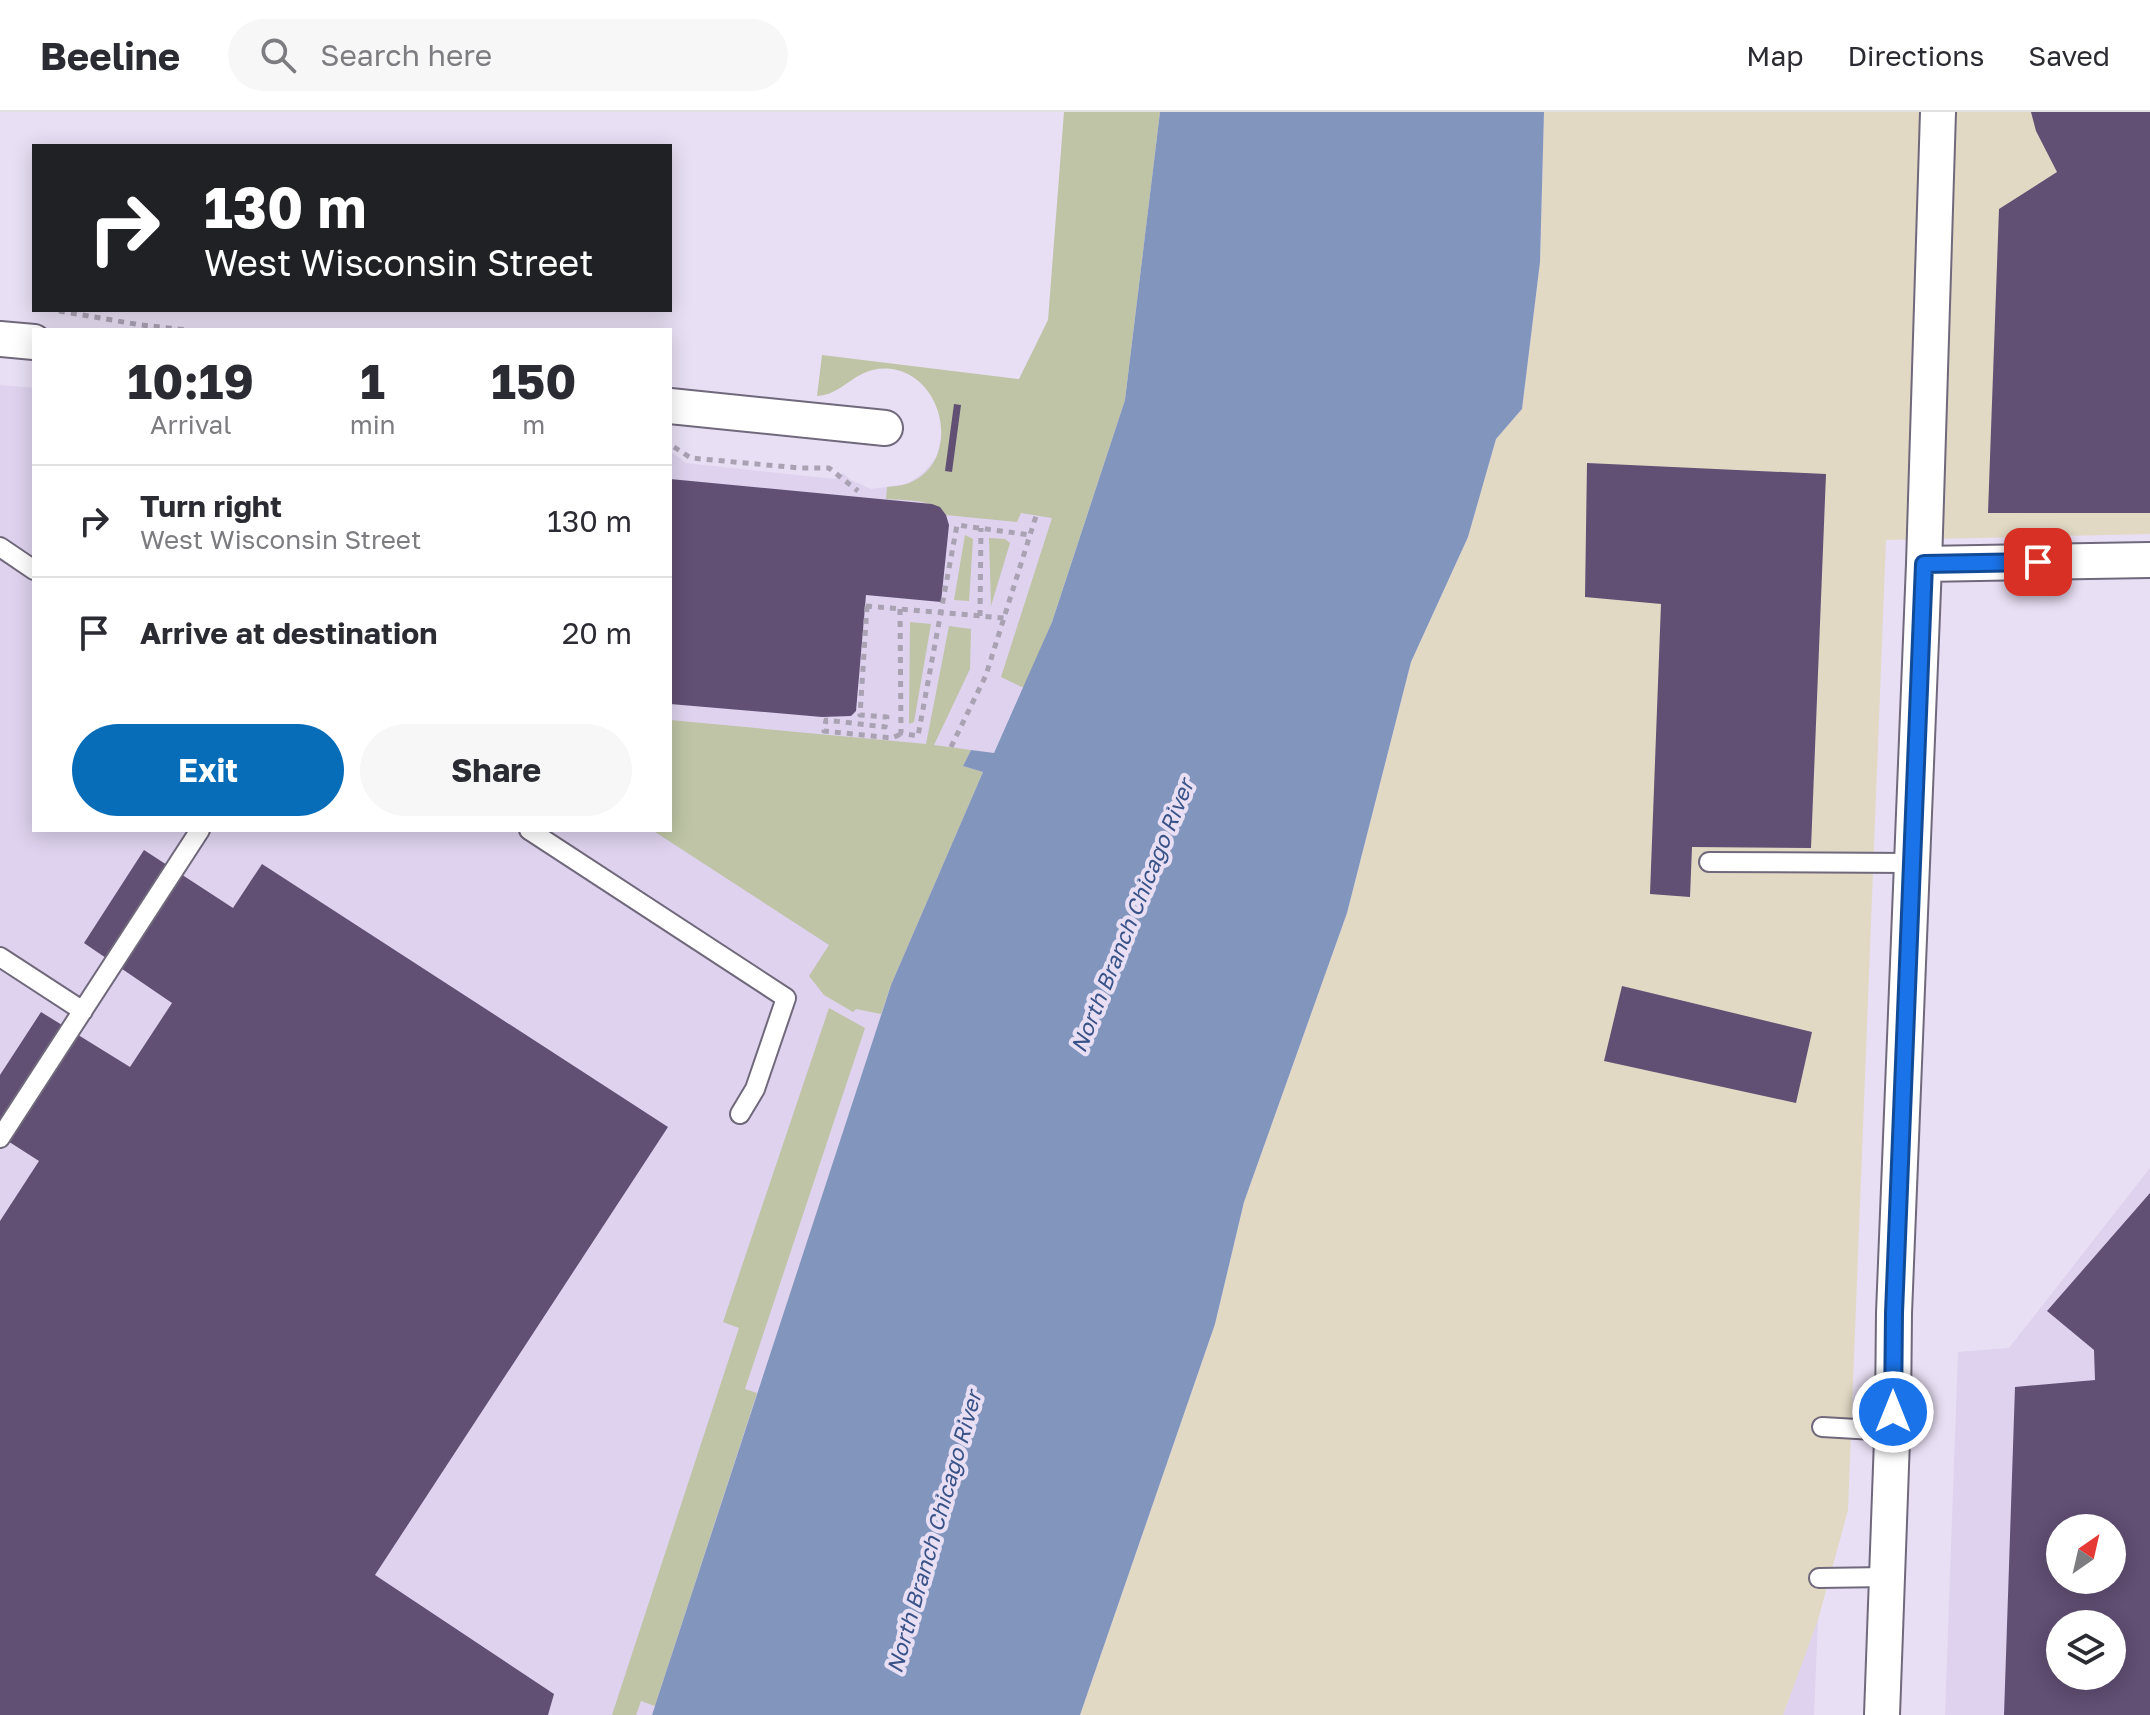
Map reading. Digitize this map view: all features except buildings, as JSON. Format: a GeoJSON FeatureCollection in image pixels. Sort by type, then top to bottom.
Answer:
{"type":"FeatureCollection","features":[{"type":"Feature","properties":{"kind":"street"},"geometry":{"type":"LineString","coordinates":[[1882,1715],[1938,112]]}},
{"type":"Feature","properties":{"kind":"street"},"geometry":{"type":"LineString","coordinates":[[0,339],[32,342]]}},
{"type":"Feature","properties":{"kind":"street"},"geometry":{"type":"LineString","coordinates":[[672,406],[885,428]]}},
{"type":"Feature","properties":{"kind":"street"},"geometry":{"type":"LineString","coordinates":[[1924,564],[2150,560]]}},
{"type":"Feature","properties":{"kind":"lane"},"geometry":{"type":"LineString","coordinates":[[0,547],[32,569]]}},
{"type":"Feature","properties":{"kind":"lane"},"geometry":{"type":"LineString","coordinates":[[0,1138],[199,832]]}},
{"type":"Feature","properties":{"kind":"lane"},"geometry":{"type":"LineString","coordinates":[[532,832],[786,998],[755,1089],[740,1114]]}},
{"type":"Feature","properties":{"kind":"lane"},"geometry":{"type":"LineString","coordinates":[[1709,862],[1911,863]]}},
{"type":"Feature","properties":{"kind":"lane"},"geometry":{"type":"LineString","coordinates":[[0,957],[83,1011]]}},
{"type":"Feature","properties":{"kind":"lane"},"geometry":{"type":"LineString","coordinates":[[1822,1427],[1892,1431]]}},
{"type":"Feature","properties":{"kind":"lane"},"geometry":{"type":"LineString","coordinates":[[1819,1578],[1887,1577]]}},
{"type":"Feature","properties":{"kind":"path"},"geometry":{"type":"LineString","coordinates":[[66,312],[169,328]]}},
{"type":"Feature","properties":{"kind":"path"},"geometry":{"type":"LineString","coordinates":[[672,445],[691,458],[829,468],[858,491]]}},
{"type":"Feature","properties":{"kind":"path"},"geometry":{"type":"LineString","coordinates":[[951,747],[986,675],[1036,516]]}},
{"type":"Feature","properties":{"kind":"path"},"geometry":{"type":"LineString","coordinates":[[1004,618],[941,613],[866,606],[860,715],[887,717],[885,727],[826,720],[824,731],[892,738],[901,733],[918,736],[941,613],[957,525],[1030,535]]}},
{"type":"Feature","properties":{"kind":"path"},"geometry":{"type":"LineString","coordinates":[[980,616],[981,528]]}},
{"type":"Feature","properties":{"kind":"path"},"geometry":{"type":"LineString","coordinates":[[900,609],[901,733]]}},
{"type":"Feature","properties":{"kind":"shaded area"},"geometry":{"type":"Polygon","coordinates":[[[1544,112],[2150,112],[2150,534],[1886,540],[1848,1510],[1818,1620],[1783,1715],[1080,1715],[1215,1324],[1244,1202],[1347,913],[1411,662],[1468,537],[1496,439],[1522,409],[1540,262],[1544,112]]]}},
{"type":"Feature","properties":{"kind":"shaded area"},"geometry":{"type":"Polygon","coordinates":[[[0,385],[32,388],[32,832],[672,832],[672,452],[686,463],[835,479],[843,473],[871,489],[907,484],[923,473],[936,458],[941,438],[1106,459],[1024,688],[994,754],[971,750],[983,772],[891,985],[652,1715],[0,1715],[0,385]]]}},
{"type":"Feature","properties":{"kind":"shaded area"},"geometry":{"type":"Polygon","coordinates":[[[2150,1168],[2150,1715],[1945,1715],[1958,1352],[2009,1348],[2150,1168]]]}},
{"type":"Feature","properties":{"kind":"shaded area"},"geometry":{"type":"Polygon","coordinates":[[[1818,1620],[1814,1715],[1783,1715],[1818,1620]]]}},
{"type":"Feature","properties":{"kind":"green space"},"geometry":{"type":"Polygon","coordinates":[[[1064,112],[1160,112],[1125,400],[1052,622],[1024,688],[1001,677],[1052,518],[1021,513],[1017,522],[946,515],[927,503],[886,499],[887,487],[906,484],[923,474],[935,460],[940,443],[941,425],[936,407],[928,391],[914,378],[897,370],[872,370],[836,390],[817,396],[822,355],[1019,379],[1048,320],[1064,112]]]}},
{"type":"Feature","properties":{"kind":"green space"},"geometry":{"type":"Polygon","coordinates":[[[965,535],[973,539],[969,601],[954,600],[965,535]]]}},
{"type":"Feature","properties":{"kind":"green space"},"geometry":{"type":"Polygon","coordinates":[[[989,538],[1005,539],[1010,543],[991,606],[989,538]]]}},
{"type":"Feature","properties":{"kind":"green space"},"geometry":{"type":"Polygon","coordinates":[[[910,622],[931,624],[914,722],[909,724],[910,622]]]}},
{"type":"Feature","properties":{"kind":"green space"},"geometry":{"type":"Polygon","coordinates":[[[949,626],[971,629],[970,669],[934,745],[971,750],[963,766],[983,772],[881,1014],[856,1009],[853,1012],[824,995],[809,976],[829,945],[655,832],[672,832],[672,720],[926,744],[949,626]]]}},
{"type":"Feature","properties":{"kind":"green space"},"geometry":{"type":"Polygon","coordinates":[[[829,1008],[865,1028],[745,1389],[757,1393],[655,1706],[641,1701],[636,1715],[612,1715],[739,1328],[723,1322],[829,1008]]]}},
{"type":"Feature","properties":{"kind":"water","name":"North Branch Chicago River"},"geometry":{"type":"Polygon","coordinates":[[[1160,112],[1544,112],[1540,262],[1522,409],[1496,439],[1468,537],[1411,662],[1347,913],[1244,1202],[1215,1324],[1080,1715],[652,1715],[891,985],[983,772],[963,766],[971,750],[994,753],[1052,622],[1125,400],[1160,112]]]}},
{"type":"Feature","properties":{"kind":"route"},"geometry":{"type":"LineString","coordinates":[[1893,1412],[1894,1313],[1924,564],[2038,562]]}}]}
